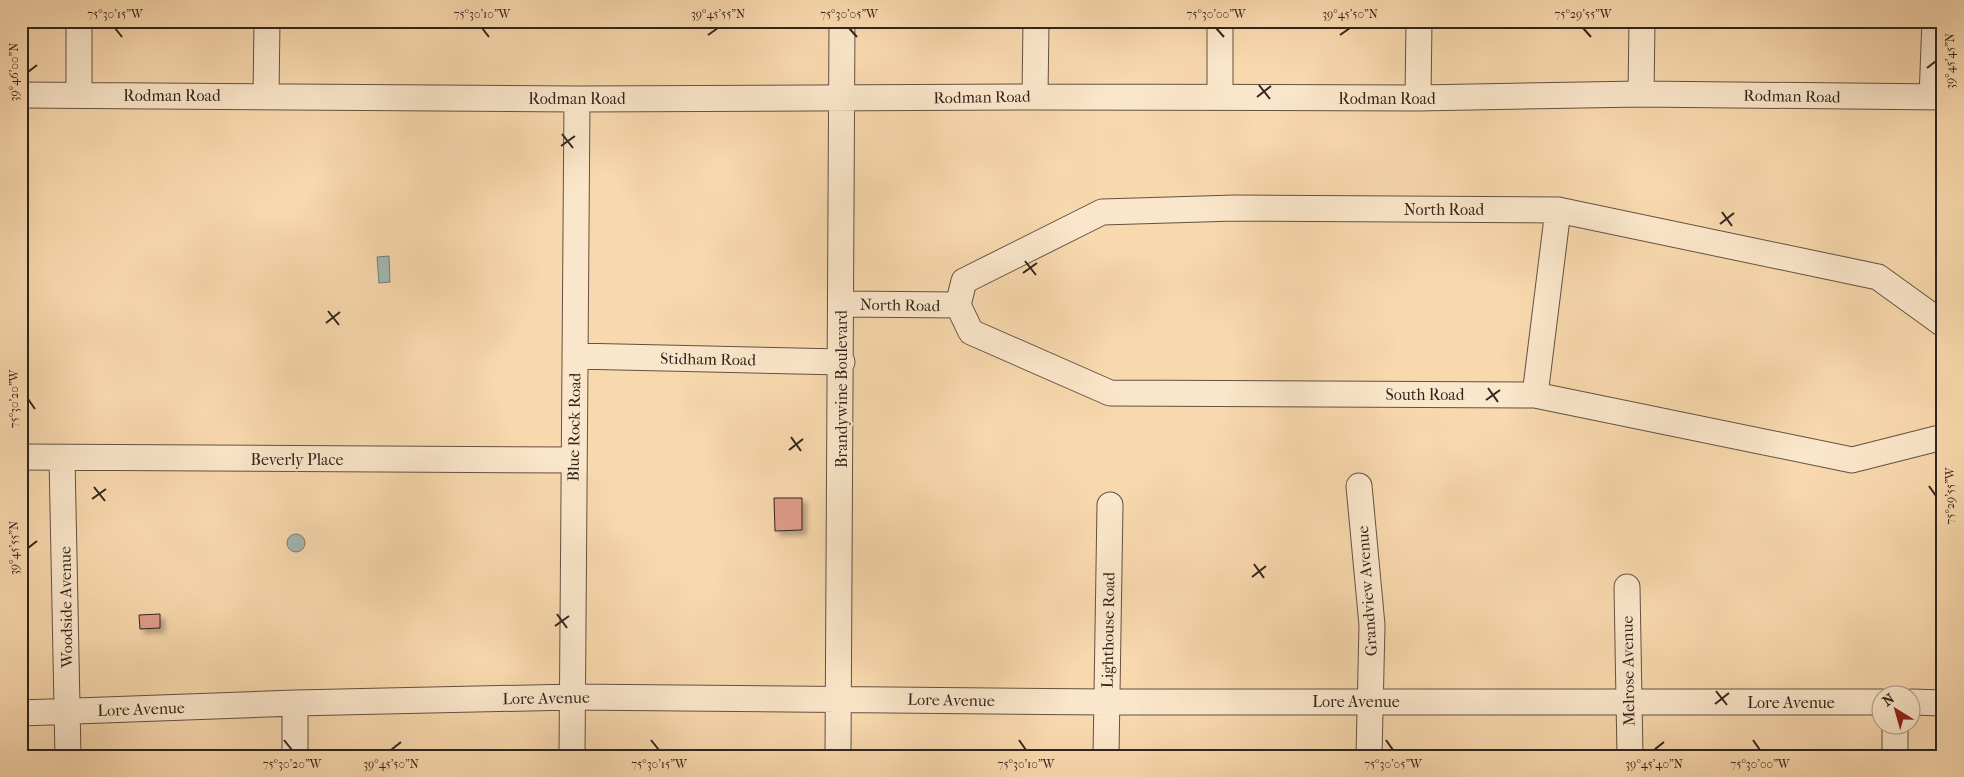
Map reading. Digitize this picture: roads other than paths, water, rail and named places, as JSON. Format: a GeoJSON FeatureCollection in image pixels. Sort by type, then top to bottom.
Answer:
{"type":"FeatureCollection","features":[{"type":"Feature","properties":{"kind":"street"},"geometry":{"type":"LineString","coordinates":[[79,21],[79,95]]}},
{"type":"Feature","properties":{"kind":"street"},"geometry":{"type":"LineString","coordinates":[[266,96],[267,21]]}},
{"type":"Feature","properties":{"kind":"street","name":"Brandywine Boulevard"},"geometry":{"type":"LineString","coordinates":[[838,756],[842,362],[842,21]]}},
{"type":"Feature","properties":{"kind":"street"},"geometry":{"type":"LineString","coordinates":[[1035,97],[1036,21]]}},
{"type":"Feature","properties":{"kind":"street"},"geometry":{"type":"LineString","coordinates":[[1220,21],[1220,97]]}},
{"type":"Feature","properties":{"kind":"street"},"geometry":{"type":"LineString","coordinates":[[1418,98],[1419,21]]}},
{"type":"Feature","properties":{"kind":"street"},"geometry":{"type":"LineString","coordinates":[[1641,94],[1642,21]]}},
{"type":"Feature","properties":{"kind":"street"},"geometry":{"type":"LineString","coordinates":[[1935,21],[1938,97]]}},
{"type":"Feature","properties":{"kind":"street","name":"Rodman Road"},"geometry":{"type":"LineString","coordinates":[[21,94],[576,99],[1418,98],[1641,94],[1938,97]]}},
{"type":"Feature","properties":{"kind":"street","name":"Blue Rock Road"},"geometry":{"type":"LineString","coordinates":[[572,756],[576,99]]}},
{"type":"Feature","properties":{"kind":"street","name":"North Road"},"geometry":{"type":"LineString","coordinates":[[971,332],[958,305],[964,281],[1102,212],[1236,208],[1558,210],[1878,277],[1943,324]]}},
{"type":"Feature","properties":{"kind":"street"},"geometry":{"type":"LineString","coordinates":[[1535,395],[1558,210]]}},
{"type":"Feature","properties":{"kind":"street","name":"North Road"},"geometry":{"type":"LineString","coordinates":[[841,304],[958,305]]}},
{"type":"Feature","properties":{"kind":"street","name":"South Road"},"geometry":{"type":"LineString","coordinates":[[971,332],[1110,393],[1535,395],[1852,460],[1943,437]]}},
{"type":"Feature","properties":{"kind":"street","name":"Stidham Road"},"geometry":{"type":"LineString","coordinates":[[575,356],[842,362]]}},
{"type":"Feature","properties":{"kind":"street","name":"Beverly Place"},"geometry":{"type":"LineString","coordinates":[[21,457],[573,460]]}},
{"type":"Feature","properties":{"kind":"street","name":"Woodside Avenue"},"geometry":{"type":"LineString","coordinates":[[62,458],[68,756]]}},
{"type":"Feature","properties":{"kind":"street","name":"Grandview Avenue"},"geometry":{"type":"LineString","coordinates":[[1359,486],[1372,625],[1373,654],[1369,700],[1369,756]]}},
{"type":"Feature","properties":{"kind":"street","name":"Lighthouse Road"},"geometry":{"type":"LineString","coordinates":[[1106,756],[1110,505]]}},
{"type":"Feature","properties":{"kind":"street","name":"Melrose Avenue"},"geometry":{"type":"LineString","coordinates":[[1627,587],[1630,756]]}},
{"type":"Feature","properties":{"kind":"street","name":"Lore Avenue"},"geometry":{"type":"LineString","coordinates":[[21,714],[295,703],[572,697],[1106,702],[1369,700],[1872,702]]}},
{"type":"Feature","properties":{"kind":"street"},"geometry":{"type":"LineString","coordinates":[[1922,702],[1943,702]]}},
{"type":"Feature","properties":{"kind":"street"},"geometry":{"type":"LineString","coordinates":[[295,703],[295,756]]}},
{"type":"Feature","properties":{"kind":"street"},"geometry":{"type":"LineString","coordinates":[[1895,734],[1895,756]]}},
{"type":"Feature","properties":{"kind":"water"},"geometry":{"type":"Polygon","coordinates":[[[389,256],[390,282],[379,283],[377,257],[389,256]]]}},
{"type":"Feature","properties":{"kind":"water"},"geometry":{"type":"Polygon","coordinates":[[[296,534],[302,537],[305,543],[302,549],[296,552],[290,549],[287,543],[290,537],[296,534]]]}}]}
